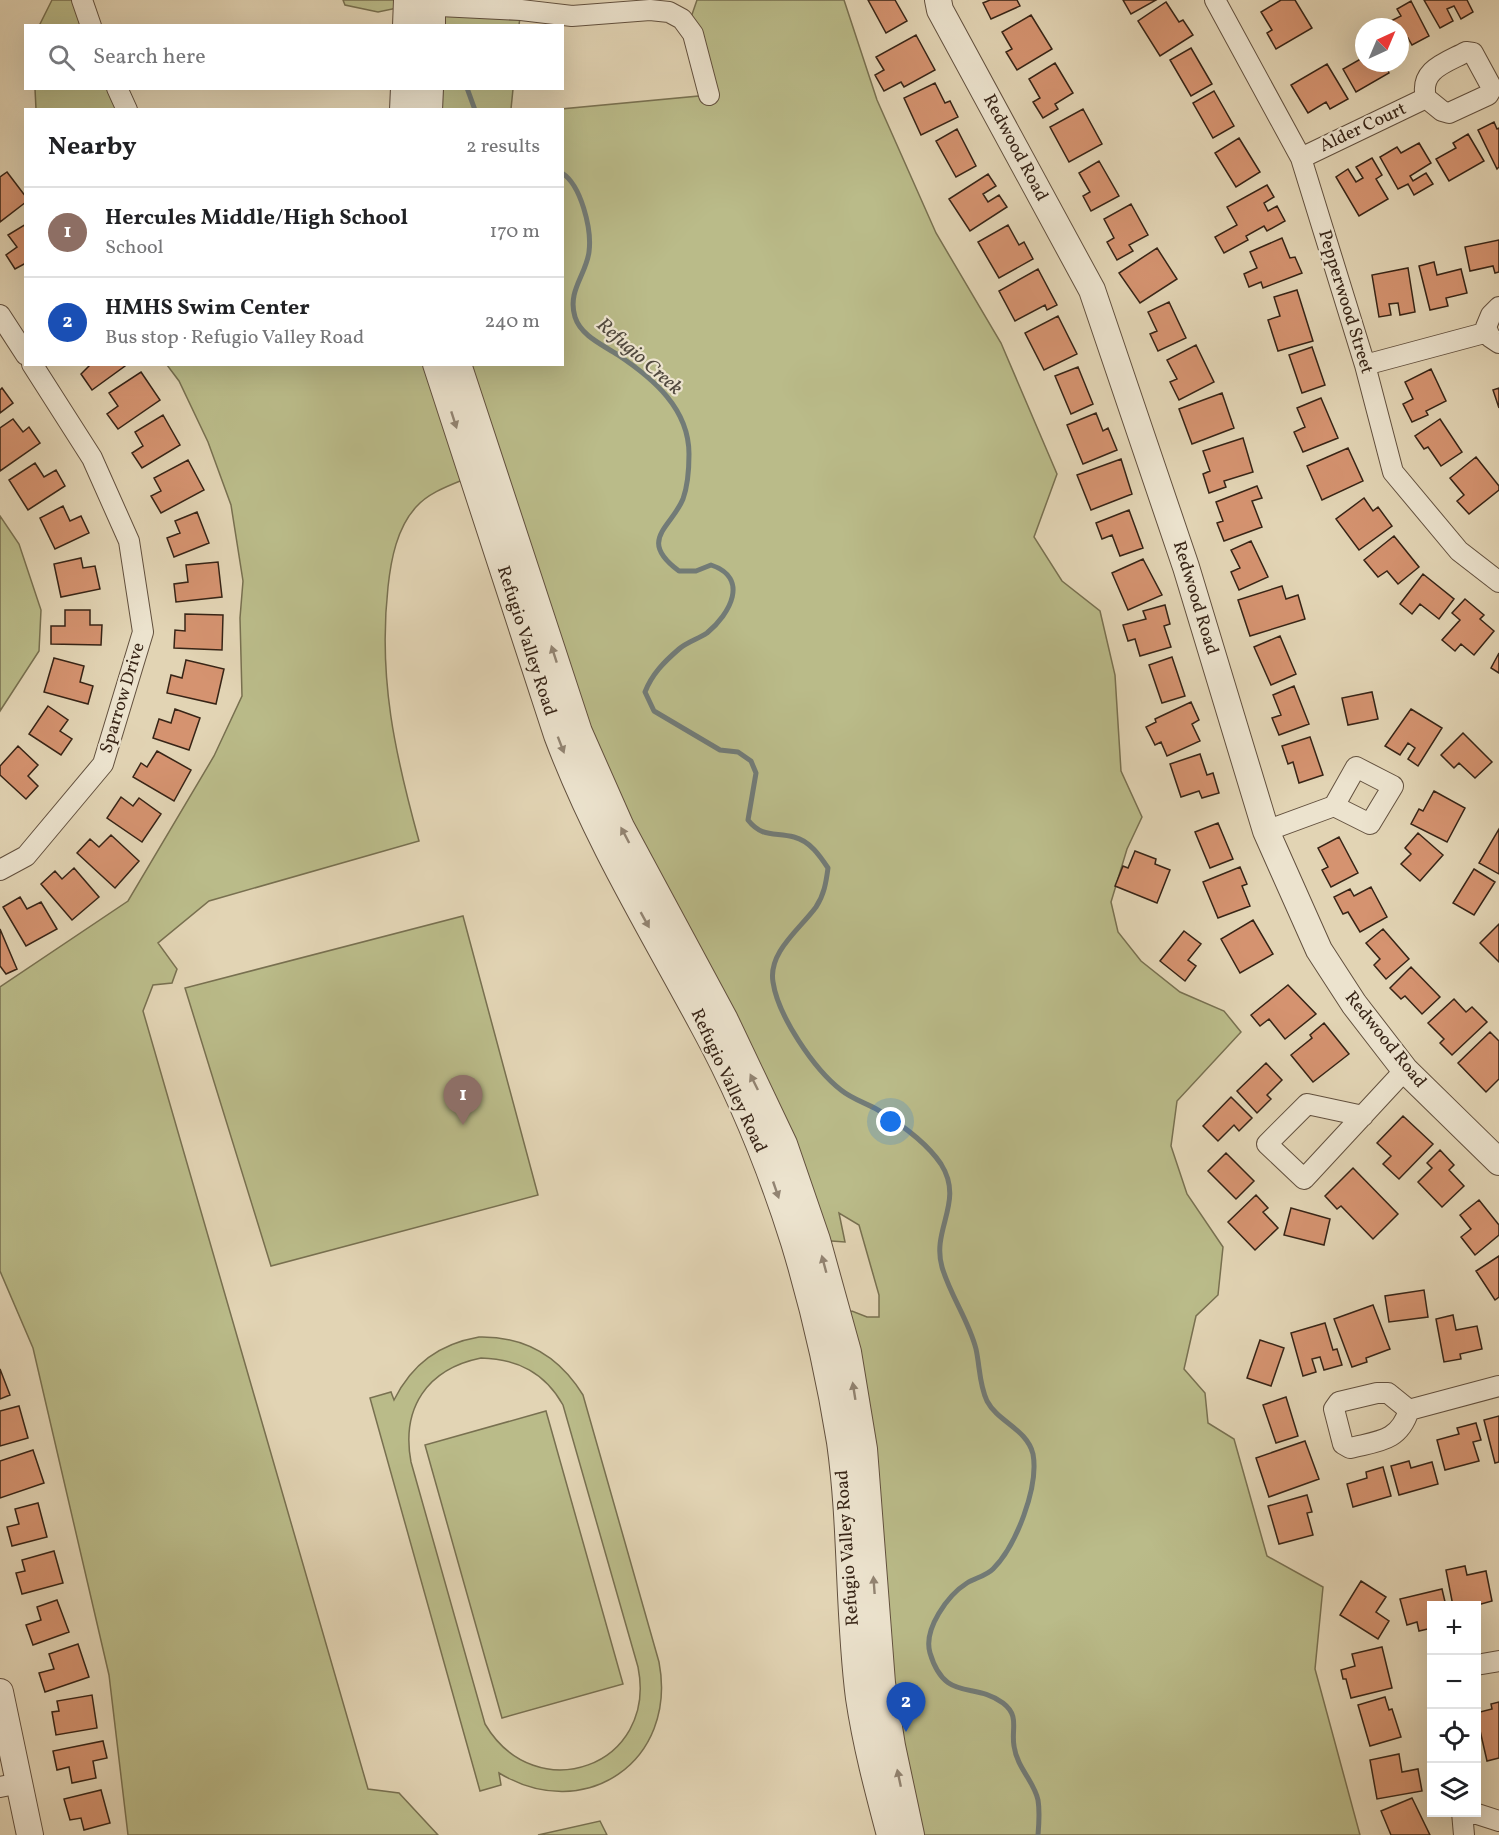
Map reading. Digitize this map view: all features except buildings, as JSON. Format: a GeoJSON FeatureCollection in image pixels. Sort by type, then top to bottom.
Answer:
{"type":"FeatureCollection","features":[{"type":"Feature","properties":{"kind":"street"},"geometry":{"type":"LineString","coordinates":[[82,0],[90,24]]}},
{"type":"Feature","properties":{"kind":"street","name":"Redwood Road"},"geometry":{"type":"LineString","coordinates":[[938,0],[940,10],[1092,290],[1186,567],[1266,831],[1319,950],[1354,1004],[1405,1070],[1499,1162]]}},
{"type":"Feature","properties":{"kind":"street","name":"Pepperwood Street"},"geometry":{"type":"LineString","coordinates":[[1215,0],[1301,158],[1365,365],[1393,472],[1459,551],[1499,582]]}},
{"type":"Feature","properties":{"kind":"street"},"geometry":{"type":"LineString","coordinates":[[419,10],[551,6],[572,16],[650,10],[676,15],[693,34],[710,95]]}},
{"type":"Feature","properties":{"kind":"street"},"geometry":{"type":"LineString","coordinates":[[118,90],[126,108]]}},
{"type":"Feature","properties":{"kind":"street"},"geometry":{"type":"LineString","coordinates":[[403,108],[404,90]]}},
{"type":"Feature","properties":{"kind":"street"},"geometry":{"type":"LineString","coordinates":[[429,108],[430,90]]}},
{"type":"Feature","properties":{"kind":"street","name":"Alder Court"},"geometry":{"type":"LineString","coordinates":[[1301,158],[1426,98]]}},
{"type":"Feature","properties":{"kind":"street"},"geometry":{"type":"LineString","coordinates":[[1365,365],[1493,337],[1487,323],[1499,307]]}},
{"type":"Feature","properties":{"kind":"street"},"geometry":{"type":"LineString","coordinates":[[0,315],[24,352]]}},
{"type":"Feature","properties":{"kind":"street","name":"Sparrow Drive"},"geometry":{"type":"LineString","coordinates":[[0,870],[26,856],[103,764],[143,632],[129,541],[92,458],[33,366]]}},
{"type":"Feature","properties":{"kind":"street","name":"Refugio Valley Road"},"geometry":{"type":"LineString","coordinates":[[437,366],[557,735],[577,789],[602,842],[721,1061],[765,1158],[794,1241],[824,1356],[840,1444],[859,1697],[867,1747],[890,1835]]}},
{"type":"Feature","properties":{"kind":"street","name":"Refugio Valley Road"},"geometry":{"type":"LineString","coordinates":[[459,366],[579,732],[621,827],[725,1020],[784,1144],[817,1240],[848,1352],[862,1438],[882,1683],[892,1746],[911,1835]]}},
{"type":"Feature","properties":{"kind":"street"},"geometry":{"type":"LineString","coordinates":[[1266,831],[1334,806]]}},
{"type":"Feature","properties":{"kind":"street"},"geometry":{"type":"LineString","coordinates":[[1363,1116],[1307,1104],[1268,1144],[1304,1179],[1363,1116],[1405,1070]]}},
{"type":"Feature","properties":{"kind":"street"},"geometry":{"type":"LineString","coordinates":[[1410,1410],[1499,1386]]}},
{"type":"Feature","properties":{"kind":"street"},"geometry":{"type":"LineString","coordinates":[[1481,1664],[1499,1661]]}},
{"type":"Feature","properties":{"kind":"street"},"geometry":{"type":"LineString","coordinates":[[0,1692],[10,1785],[30,1835]]}},
{"type":"Feature","properties":{"kind":"street"},"geometry":{"type":"LineString","coordinates":[[1481,1815],[1499,1821]]}},
{"type":"Feature","properties":{"kind":"street"},"geometry":{"type":"LineString","coordinates":[[1462,1817],[1464,1835]]}},
{"type":"Feature","properties":{"kind":"green space"},"geometry":{"type":"Polygon","coordinates":[[[52,0],[82,0],[90,24],[40,24],[52,0]]]}},
{"type":"Feature","properties":{"kind":"green space"},"geometry":{"type":"Polygon","coordinates":[[[343,0],[407,0],[407,6],[378,12],[345,5],[343,0]]]}},
{"type":"Feature","properties":{"kind":"green space"},"geometry":{"type":"Polygon","coordinates":[[[697,0],[844,0],[877,100],[936,233],[1001,343],[1057,474],[1034,537],[1062,581],[1100,611],[1115,675],[1121,771],[1142,817],[1127,849],[1111,902],[1118,932],[1141,961],[1180,992],[1224,1011],[1241,1032],[1177,1101],[1171,1146],[1187,1194],[1223,1247],[1218,1295],[1196,1316],[1184,1369],[1205,1393],[1208,1423],[1234,1439],[1267,1556],[1323,1587],[1315,1669],[1360,1835],[911,1835],[839,1320],[852,1311],[867,1317],[879,1317],[879,1295],[859,1225],[839,1213],[845,1242],[817,1240],[621,827],[458,366],[564,366],[564,109],[709,95],[688,26],[697,0]]]}},
{"type":"Feature","properties":{"kind":"green space"},"geometry":{"type":"Polygon","coordinates":[[[432,4],[521,10],[519,24],[432,24],[432,4]]]}},
{"type":"Feature","properties":{"kind":"green space"},"geometry":{"type":"Polygon","coordinates":[[[35,90],[118,90],[126,108],[36,108],[35,90]]]}},
{"type":"Feature","properties":{"kind":"green space"},"geometry":{"type":"Polygon","coordinates":[[[430,90],[513,90],[511,108],[429,108],[430,90]]]}},
{"type":"Feature","properties":{"kind":"green space"},"geometry":{"type":"Polygon","coordinates":[[[168,366],[436,366],[472,476],[435,492],[422,501],[409,515],[393,555],[389,576],[385,620],[387,684],[396,746],[419,841],[209,901],[158,943],[177,969],[172,983],[153,985],[143,1011],[368,1789],[399,1793],[438,1835],[128,1835],[109,1675],[33,1348],[0,1271],[0,987],[128,901],[214,756],[242,696],[240,618],[243,581],[231,505],[208,442],[179,381],[168,366]]]}},
{"type":"Feature","properties":{"kind":"green space"},"geometry":{"type":"Polygon","coordinates":[[[0,516],[19,544],[41,610],[39,651],[0,711],[0,516]]]}},
{"type":"Feature","properties":{"kind":"green space"},"geometry":{"type":"Polygon","coordinates":[[[463,916],[538,1195],[271,1266],[185,988],[463,916]]]}},
{"type":"Feature","properties":{"kind":"green space"},"geometry":{"type":"Polygon","coordinates":[[[479,1337],[511,1340],[539,1351],[563,1369],[583,1395],[659,1662],[661,1697],[654,1728],[639,1754],[618,1774],[592,1787],[563,1792],[531,1787],[499,1773],[501,1785],[480,1791],[370,1398],[391,1392],[394,1400],[418,1366],[439,1351],[479,1337]],[[481,1358],[462,1363],[446,1371],[422,1394],[410,1425],[411,1462],[485,1724],[507,1750],[533,1765],[561,1770],[588,1765],[612,1751],[630,1730],[639,1701],[638,1667],[563,1405],[548,1384],[539,1376],[518,1365],[481,1358]]]}},
{"type":"Feature","properties":{"kind":"green space"},"geometry":{"type":"Polygon","coordinates":[[[546,1411],[623,1684],[502,1718],[425,1445],[546,1411]]]}},
{"type":"Feature","properties":{"kind":"green space"},"geometry":{"type":"Polygon","coordinates":[[[600,1821],[607,1835],[538,1835],[600,1821]]]}},
{"type":"Feature","properties":{"kind":"waterway","name":"Refugio Creek"},"geometry":{"type":"LineString","coordinates":[[468,90],[474,108]]}},
{"type":"Feature","properties":{"kind":"waterway","name":"Refugio Creek"},"geometry":{"type":"LineString","coordinates":[[564,175],[580,197],[589,232],[589,252],[573,299],[578,324],[593,339],[631,364],[656,385],[676,409],[687,438],[689,459],[686,488],[678,509],[661,534],[660,551],[679,571],[696,571],[711,565],[723,571],[730,578],[733,587],[729,607],[723,616],[707,633],[682,647],[668,659],[655,674],[645,692],[654,711],[720,750],[738,752],[751,761],[756,773],[748,820],[758,830],[800,839],[810,845],[828,868],[819,902],[780,951],[775,961],[773,982],[776,996],[799,1041],[831,1081],[845,1093],[878,1110],[903,1127],[920,1141],[941,1164],[950,1191],[941,1240],[942,1267],[973,1339],[982,1388],[987,1401],[998,1415],[1025,1438],[1033,1454],[1033,1483],[1024,1515],[1010,1546],[993,1569],[960,1588],[945,1604],[934,1623],[929,1644],[936,1669],[944,1679],[952,1685],[992,1697],[1003,1703],[1011,1713],[1016,1754],[1038,1800],[1038,1835]]}},
{"type":"Feature","properties":{"kind":"place","name":"Hercules Middle/High School"},"geometry":{"type":"Point","coordinates":[463,1125]}},
{"type":"Feature","properties":{"kind":"place","name":"HMHS Swim Center"},"geometry":{"type":"Point","coordinates":[906,1732]}}]}
